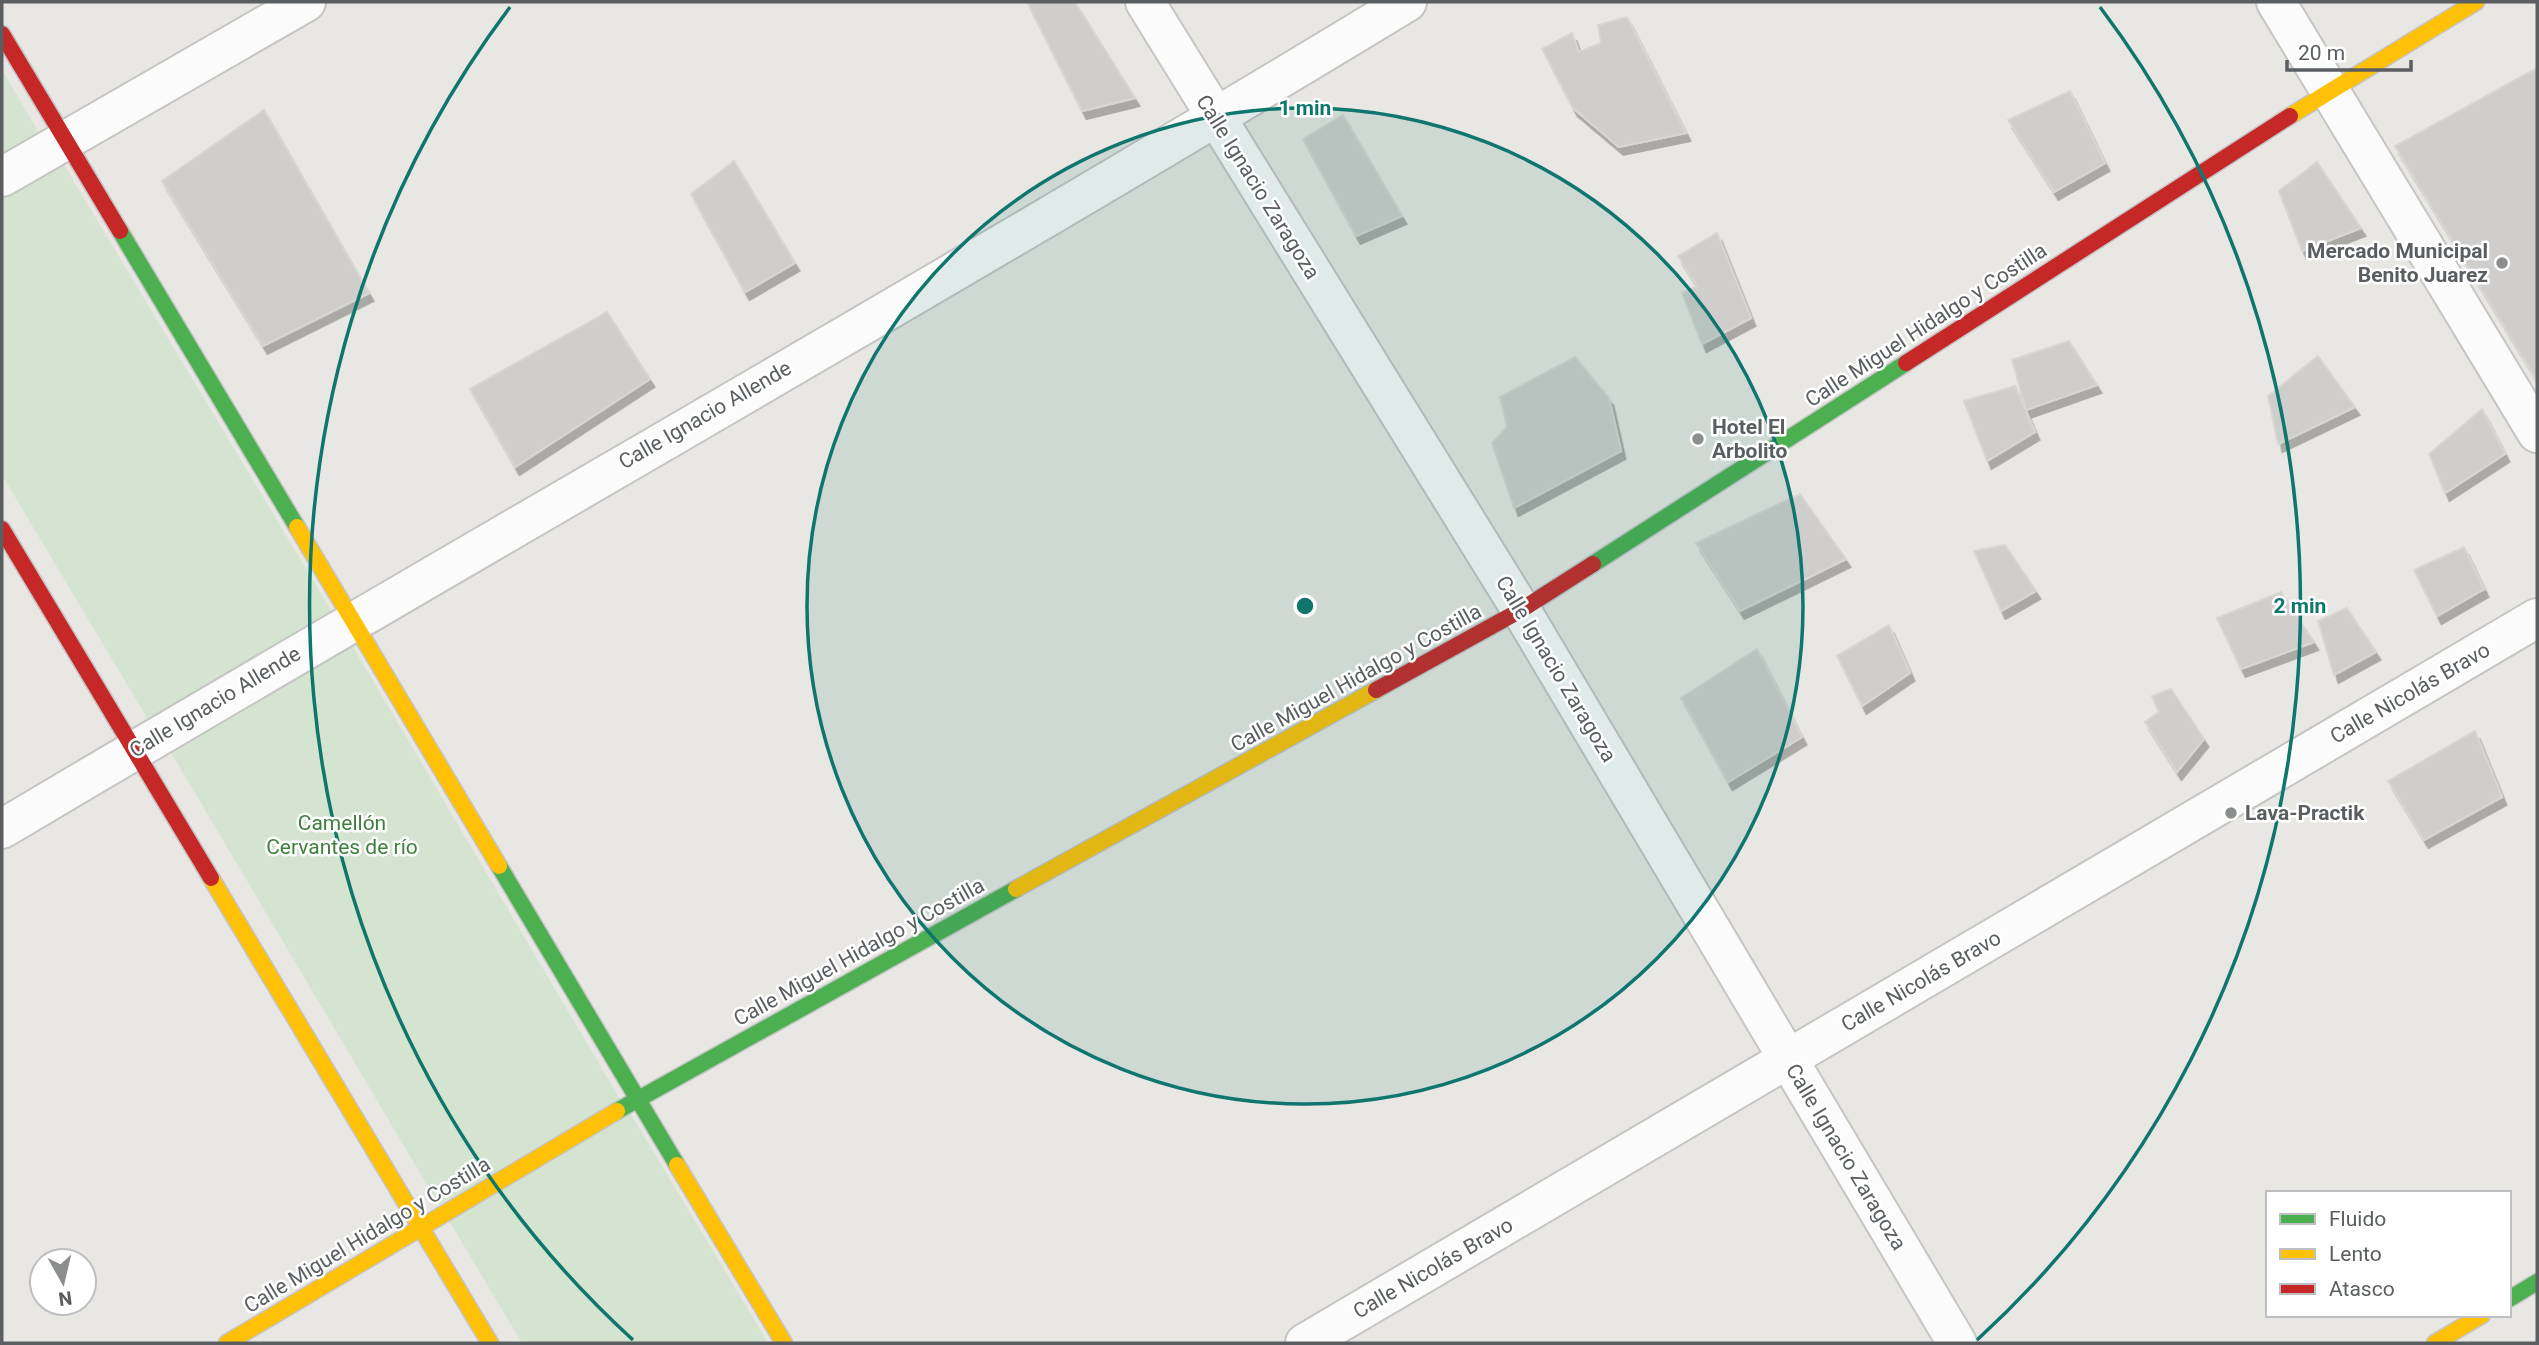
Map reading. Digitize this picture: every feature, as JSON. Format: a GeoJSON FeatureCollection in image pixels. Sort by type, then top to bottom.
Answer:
{"type":"FeatureCollection","features":[{"type":"Feature","properties":{"kind":"street"},"geometry":{"type":"LineString","coordinates":[[2,177],[306,2]]}},
{"type":"Feature","properties":{"kind":"street","name":"Calle Ignacio Zaragoza"},"geometry":{"type":"LineString","coordinates":[[1145,2],[1521,610],[1957,1343]]}},
{"type":"Feature","properties":{"kind":"street","name":"Calle Ignacio Allende"},"geometry":{"type":"LineString","coordinates":[[2,829],[353,620],[1215,119],[1407,2]]}},
{"type":"Feature","properties":{"kind":"street"},"geometry":{"type":"LineString","coordinates":[[2276,2],[2537,433]]}},
{"type":"Feature","properties":{"kind":"street","name":"Calle Miguel Hidalgo y Costilla"},"geometry":{"type":"LineString","coordinates":[[227,1343],[638,1098],[1521,610],[2330,91],[2476,2]]}},
{"type":"Feature","properties":{"kind":"street"},"geometry":{"type":"LineString","coordinates":[[2,34],[784,1343]]}},
{"type":"Feature","properties":{"kind":"street"},"geometry":{"type":"LineString","coordinates":[[2,529],[489,1343]]}},
{"type":"Feature","properties":{"kind":"street","name":"Calle Nicolás Bravo"},"geometry":{"type":"LineString","coordinates":[[1305,1343],[2537,618]]}},
{"type":"Feature","properties":{"kind":"street"},"geometry":{"type":"LineString","coordinates":[[2511,1298],[2537,1282]]}},
{"type":"Feature","properties":{"kind":"street"},"geometry":{"type":"LineString","coordinates":[[2435,1343],[2479,1317]]}},
{"type":"Feature","properties":{"kind":"green space"},"geometry":{"type":"Polygon","coordinates":[[[2,70],[42,138],[2,162],[2,70]]]}},
{"type":"Feature","properties":{"kind":"green space"},"geometry":{"type":"Polygon","coordinates":[[[58,155],[338,622],[155,731],[2,475],[2,188],[58,155]]]}},
{"type":"Feature","properties":{"kind":"green space","name":"Camellón Cervantes de río"},"geometry":{"type":"Polygon","coordinates":[[[347,637],[620,1099],[439,1205],[166,744],[347,637]]]}},
{"type":"Feature","properties":{"kind":"green space"},"geometry":{"type":"Polygon","coordinates":[[[629,1111],[768,1343],[522,1343],[448,1219],[629,1111]]]}},
{"type":"Feature","properties":{"kind":"building"},"geometry":{"type":"Polygon","coordinates":[[[1027,2],[1075,2],[1135,98],[1082,111],[1027,2]]]}},
{"type":"Feature","properties":{"kind":"building"},"geometry":{"type":"Polygon","coordinates":[[[1627,17],[1686,133],[1619,147],[1573,108],[1542,49],[1572,33],[1579,52],[1601,43],[1598,25],[1627,17]]]}},
{"type":"Feature","properties":{"kind":"building","name":"Mercado Municipal Benito Juarez"},"geometry":{"type":"Polygon","coordinates":[[[2537,68],[2537,381],[2395,146],[2537,68]]]}},
{"type":"Feature","properties":{"kind":"building"},"geometry":{"type":"Polygon","coordinates":[[[2070,91],[2105,163],[2054,192],[2008,120],[2070,91]]]}},
{"type":"Feature","properties":{"kind":"building"},"geometry":{"type":"Polygon","coordinates":[[[264,110],[369,293],[263,346],[162,181],[264,110]]]}},
{"type":"Feature","properties":{"kind":"building"},"geometry":{"type":"Polygon","coordinates":[[[1343,115],[1402,216],[1356,236],[1303,139],[1343,115]]]}},
{"type":"Feature","properties":{"kind":"building"},"geometry":{"type":"Polygon","coordinates":[[[734,161],[795,263],[745,292],[691,194],[734,161]]]}},
{"type":"Feature","properties":{"kind":"building"},"geometry":{"type":"Polygon","coordinates":[[[2317,162],[2361,228],[2302,251],[2279,191],[2317,162]]]}},
{"type":"Feature","properties":{"kind":"building"},"geometry":{"type":"Polygon","coordinates":[[[1717,233],[1751,318],[1702,344],[1682,293],[1697,286],[1678,256],[1717,233]]]}},
{"type":"Feature","properties":{"kind":"building"},"geometry":{"type":"Polygon","coordinates":[[[607,312],[650,379],[515,467],[470,389],[607,312]]]}},
{"type":"Feature","properties":{"kind":"building"},"geometry":{"type":"Polygon","coordinates":[[[2069,341],[2097,385],[2026,410],[2012,360],[2069,341]]]}},
{"type":"Feature","properties":{"kind":"building"},"geometry":{"type":"Polygon","coordinates":[[[2318,356],[2355,407],[2278,444],[2268,396],[2318,356]]]}},
{"type":"Feature","properties":{"kind":"building"},"geometry":{"type":"Polygon","coordinates":[[[1575,357],[1609,398],[1621,451],[1514,508],[1492,443],[1507,427],[1500,397],[1575,357]]]}},
{"type":"Feature","properties":{"kind":"building"},"geometry":{"type":"Polygon","coordinates":[[[2015,386],[2035,432],[1987,461],[1964,401],[2015,386]]]}},
{"type":"Feature","properties":{"kind":"building"},"geometry":{"type":"Polygon","coordinates":[[[2482,409],[2505,454],[2445,493],[2429,454],[2482,409]]]}},
{"type":"Feature","properties":{"kind":"building"},"geometry":{"type":"Polygon","coordinates":[[[1800,494],[1846,559],[1740,611],[1696,543],[1800,494]]]}},
{"type":"Feature","properties":{"kind":"building"},"geometry":{"type":"Polygon","coordinates":[[[2005,545],[2036,591],[2001,611],[1974,551],[2005,545]]]}},
{"type":"Feature","properties":{"kind":"building"},"geometry":{"type":"Polygon","coordinates":[[[2464,547],[2484,589],[2437,616],[2414,570],[2464,547]]]}},
{"type":"Feature","properties":{"kind":"building"},"geometry":{"type":"Polygon","coordinates":[[[2281,592],[2314,642],[2241,669],[2217,618],[2281,592]]]}},
{"type":"Feature","properties":{"kind":"building"},"geometry":{"type":"Polygon","coordinates":[[[2347,608],[2376,652],[2334,675],[2318,621],[2347,608]]]}},
{"type":"Feature","properties":{"kind":"building"},"geometry":{"type":"Polygon","coordinates":[[[1889,625],[1910,673],[1862,706],[1837,656],[1889,625]]]}},
{"type":"Feature","properties":{"kind":"building"},"geometry":{"type":"Polygon","coordinates":[[[1757,649],[1802,737],[1728,782],[1681,698],[1757,649]]]}},
{"type":"Feature","properties":{"kind":"building"},"geometry":{"type":"Polygon","coordinates":[[[2171,689],[2204,739],[2177,772],[2145,722],[2159,712],[2152,696],[2171,689]]]}},
{"type":"Feature","properties":{"kind":"building"},"geometry":{"type":"Polygon","coordinates":[[[2475,731],[2502,797],[2424,840],[2388,781],[2475,731]]]}},
{"type":"Feature","properties":{"kind":"traffic: fast"},"geometry":{"type":"LineString","coordinates":[[120,231],[297,527]]}},
{"type":"Feature","properties":{"kind":"traffic: fast"},"geometry":{"type":"LineString","coordinates":[[1593,564],[1906,363]]}},
{"type":"Feature","properties":{"kind":"traffic: fast"},"geometry":{"type":"LineString","coordinates":[[499,866],[677,1165]]}},
{"type":"Feature","properties":{"kind":"traffic: fast"},"geometry":{"type":"LineString","coordinates":[[617,1111],[1016,889]]}},
{"type":"Feature","properties":{"kind":"traffic: fast"},"geometry":{"type":"LineString","coordinates":[[2511,1298],[2537,1282]]}},
{"type":"Feature","properties":{"kind":"traffic: slow"},"geometry":{"type":"LineString","coordinates":[[2290,116],[2476,2]]}},
{"type":"Feature","properties":{"kind":"traffic: slow"},"geometry":{"type":"LineString","coordinates":[[297,527],[499,866]]}},
{"type":"Feature","properties":{"kind":"traffic: slow"},"geometry":{"type":"LineString","coordinates":[[1016,889],[1376,690]]}},
{"type":"Feature","properties":{"kind":"traffic: slow"},"geometry":{"type":"LineString","coordinates":[[211,878],[490,1343]]}},
{"type":"Feature","properties":{"kind":"traffic: slow"},"geometry":{"type":"LineString","coordinates":[[227,1343],[617,1111]]}},
{"type":"Feature","properties":{"kind":"traffic: slow"},"geometry":{"type":"LineString","coordinates":[[677,1165],[784,1343]]}},
{"type":"Feature","properties":{"kind":"traffic: slow"},"geometry":{"type":"LineString","coordinates":[[2435,1343],[2479,1317]]}},
{"type":"Feature","properties":{"kind":"traffic: jam"},"geometry":{"type":"LineString","coordinates":[[2,34],[120,231]]}},
{"type":"Feature","properties":{"kind":"traffic: jam"},"geometry":{"type":"LineString","coordinates":[[1906,363],[2290,116]]}},
{"type":"Feature","properties":{"kind":"traffic: jam"},"geometry":{"type":"LineString","coordinates":[[2,529],[211,878]]}},
{"type":"Feature","properties":{"kind":"traffic: jam"},"geometry":{"type":"LineString","coordinates":[[1376,690],[1521,610],[1593,564]]}},
{"type":"Feature","properties":{"kind":"place","name":"Mercado Municipal Benito Juarez"},"geometry":{"type":"Point","coordinates":[2502,263]}},
{"type":"Feature","properties":{"kind":"place","name":"Hotel El Arbolito"},"geometry":{"type":"Point","coordinates":[1698,439]}},
{"type":"Feature","properties":{"kind":"place","name":"Lava-Practik"},"geometry":{"type":"Point","coordinates":[2231,813]}}]}
